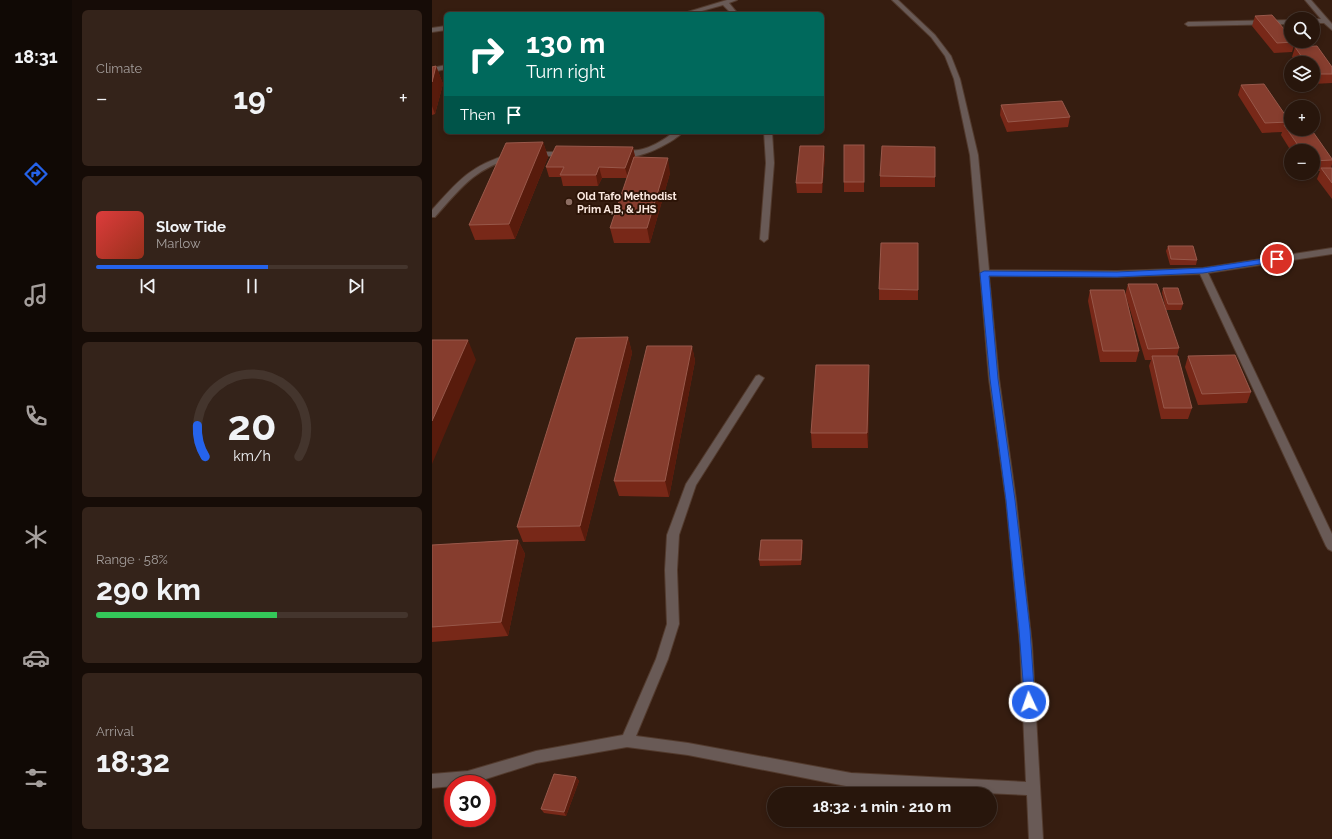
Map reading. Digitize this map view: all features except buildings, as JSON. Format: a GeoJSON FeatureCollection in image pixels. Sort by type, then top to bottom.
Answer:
{"type":"FeatureCollection","features":[{"type":"Feature","properties":{"kind":"street"},"geometry":{"type":"LineString","coordinates":[[691,12],[734,0]]}},
{"type":"Feature","properties":{"kind":"street"},"geometry":{"type":"LineString","coordinates":[[895,0],[933,36],[948,56],[957,79],[974,155],[994,379],[1011,500],[1026,645],[1036,839]]}},
{"type":"Feature","properties":{"kind":"street"},"geometry":{"type":"LineString","coordinates":[[1308,0],[1332,28]]}},
{"type":"Feature","properties":{"kind":"street"},"geometry":{"type":"LineString","coordinates":[[725,3],[733,12]]}},
{"type":"Feature","properties":{"kind":"street"},"geometry":{"type":"LineString","coordinates":[[1320,21],[1326,21]]}},
{"type":"Feature","properties":{"kind":"street"},"geometry":{"type":"LineString","coordinates":[[1188,24],[1284,22]]}},
{"type":"Feature","properties":{"kind":"street"},"geometry":{"type":"LineString","coordinates":[[432,30],[444,28]]}},
{"type":"Feature","properties":{"kind":"street"},"geometry":{"type":"LineString","coordinates":[[432,70],[444,67]]}},
{"type":"Feature","properties":{"kind":"street"},"geometry":{"type":"LineString","coordinates":[[613,154],[636,154],[648,151],[676,134]]}},
{"type":"Feature","properties":{"kind":"street"},"geometry":{"type":"LineString","coordinates":[[764,239],[770,163],[768,134]]}},
{"type":"Feature","properties":{"kind":"street"},"geometry":{"type":"LineString","coordinates":[[432,215],[476,168],[500,158],[521,154],[574,154]]}},
{"type":"Feature","properties":{"kind":"street"},"geometry":{"type":"LineString","coordinates":[[984,273],[1117,274],[1203,271],[1332,252]]}},
{"type":"Feature","properties":{"kind":"street"},"geometry":{"type":"LineString","coordinates":[[1203,271],[1332,546]]}},
{"type":"Feature","properties":{"kind":"street"},"geometry":{"type":"LineString","coordinates":[[627,741],[662,659],[673,624],[671,570],[673,535],[691,484],[759,378]]}},
{"type":"Feature","properties":{"kind":"street"},"geometry":{"type":"LineString","coordinates":[[432,782],[468,778],[536,757],[627,741],[688,749],[851,780],[1034,789]]}},
{"type":"Feature","properties":{"kind":"place","name":"Old Tafo Methodist Prim A,B, & JHS"},"geometry":{"type":"Point","coordinates":[569,202]}},
{"type":"Feature","properties":{"kind":"route"},"geometry":{"type":"LineString","coordinates":[[1029,702],[1025,630],[1011,500],[994,379],[984,273],[1117,274],[1203,271],[1277,259]]}}]}
